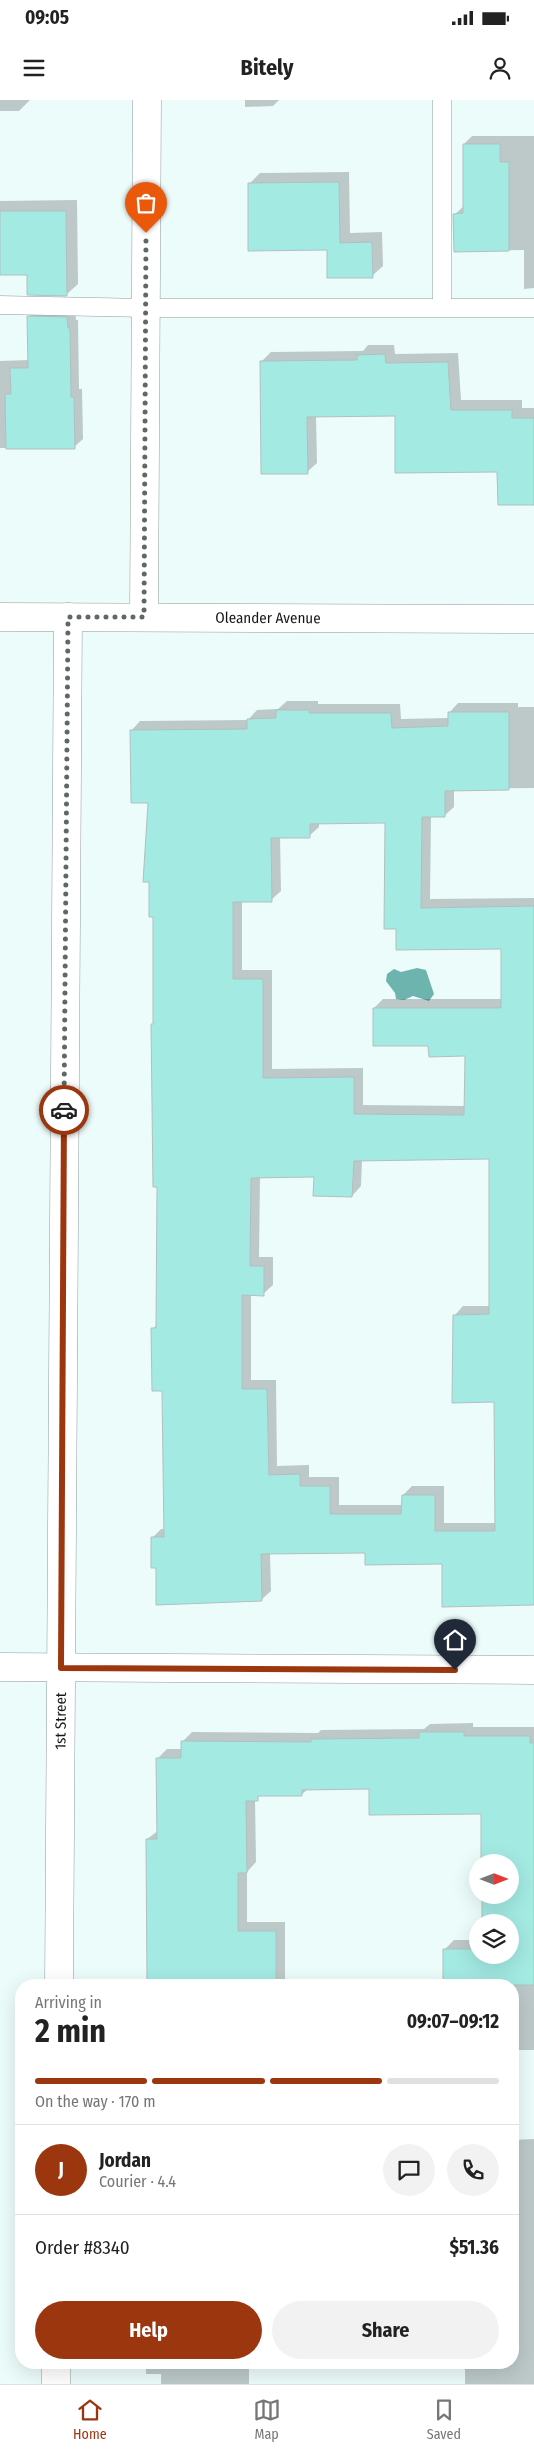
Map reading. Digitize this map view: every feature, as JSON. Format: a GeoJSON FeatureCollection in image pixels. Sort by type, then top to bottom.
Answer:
{"type":"FeatureCollection","features":[{"type":"Feature","properties":{"kind":"street"},"geometry":{"type":"LineString","coordinates":[[144,617],[147,100]]}},
{"type":"Feature","properties":{"kind":"street","name":"Oleander Avenue"},"geometry":{"type":"LineString","coordinates":[[0,616],[534,619]]}},
{"type":"Feature","properties":{"kind":"street","name":"1st Street"},"geometry":{"type":"LineString","coordinates":[[59,1979],[68,617]]}},
{"type":"Feature","properties":{"kind":"street"},"geometry":{"type":"LineString","coordinates":[[0,1667],[534,1670]]}},
{"type":"Feature","properties":{"kind":"street"},"geometry":{"type":"LineString","coordinates":[[56,2369],[56,2384]]}},
{"type":"Feature","properties":{"kind":"lane"},"geometry":{"type":"LineString","coordinates":[[442,100],[442,308]]}},
{"type":"Feature","properties":{"kind":"lane"},"geometry":{"type":"LineString","coordinates":[[0,305],[146,308],[534,308]]}},
{"type":"Feature","properties":{"kind":"water"},"geometry":{"type":"Polygon","coordinates":[[[417,968],[426,970],[434,994],[429,1001],[413,996],[404,1000],[396,999],[395,993],[386,981],[387,974],[394,969],[401,972],[417,968]]]}},
{"type":"Feature","properties":{"kind":"building"},"geometry":{"type":"Polygon","coordinates":[[[463,144],[500,144],[500,162],[509,162],[509,251],[454,252],[453,214],[463,213],[463,144]]]}},
{"type":"Feature","properties":{"kind":"building"},"geometry":{"type":"Polygon","coordinates":[[[339,182],[340,243],[372,242],[373,278],[327,278],[327,250],[248,251],[248,183],[339,182]]]}},
{"type":"Feature","properties":{"kind":"building"},"geometry":{"type":"Polygon","coordinates":[[[0,211],[66,211],[67,296],[27,295],[27,275],[0,275],[0,211]]]}},
{"type":"Feature","properties":{"kind":"building"},"geometry":{"type":"Polygon","coordinates":[[[27,316],[67,317],[68,328],[70,328],[71,397],[74,397],[75,449],[6,449],[5,394],[11,394],[10,368],[28,368],[27,316]]]}},
{"type":"Feature","properties":{"kind":"building"},"geometry":{"type":"Polygon","coordinates":[[[385,354],[386,363],[448,362],[451,410],[512,410],[512,418],[534,418],[534,505],[498,505],[497,472],[395,473],[395,416],[307,417],[308,474],[261,474],[260,361],[357,360],[357,355],[385,354]]]}},
{"type":"Feature","properties":{"kind":"building"},"geometry":{"type":"Polygon","coordinates":[[[276,710],[309,710],[309,713],[391,713],[392,728],[448,726],[448,712],[509,712],[509,790],[445,791],[445,817],[422,817],[421,908],[534,906],[534,1605],[442,1607],[442,1564],[365,1565],[365,1553],[261,1554],[262,1601],[156,1605],[156,1568],[151,1568],[151,1537],[164,1537],[162,1391],[152,1391],[151,1328],[156,1328],[157,1187],[153,1187],[151,1024],[153,1024],[153,917],[149,917],[149,882],[143,882],[148,803],[131,803],[130,730],[247,729],[247,719],[276,718],[276,710]],[[385,823],[310,824],[310,838],[271,838],[272,902],[233,902],[233,979],[263,979],[263,1078],[354,1077],[354,1114],[464,1115],[465,1056],[429,1057],[428,1046],[373,1046],[373,1008],[501,1008],[501,949],[396,950],[396,929],[384,929],[385,823]],[[489,1159],[354,1161],[352,1197],[313,1196],[314,1177],[251,1178],[250,1266],[264,1266],[264,1296],[242,1295],[242,1389],[267,1389],[269,1475],[300,1474],[300,1486],[330,1486],[330,1514],[401,1514],[402,1495],[435,1495],[435,1531],[495,1531],[494,1402],[452,1403],[453,1315],[489,1314],[489,1159]]]}},
{"type":"Feature","properties":{"kind":"building"},"geometry":{"type":"Polygon","coordinates":[[[419,1732],[464,1732],[464,1736],[530,1736],[530,1743],[534,1743],[534,1985],[519,1985],[519,1979],[443,1979],[443,1949],[469,1949],[469,1964],[519,1964],[519,1914],[482,1914],[482,1904],[519,1904],[519,1854],[481,1854],[481,1814],[369,1815],[369,1789],[302,1790],[302,1796],[258,1796],[258,1801],[246,1801],[247,1873],[238,1873],[238,1931],[276,1931],[276,1979],[147,1979],[146,1839],[157,1839],[156,1758],[181,1758],[181,1741],[311,1742],[311,1739],[419,1738],[419,1732]]]}},
{"type":"Feature","properties":{"kind":"way so far"},"geometry":{"type":"LineString","coordinates":[[64,1110],[68,617],[144,617],[146,233]]}},
{"type":"Feature","properties":{"kind":"route"},"geometry":{"type":"LineString","coordinates":[[64,1110],[61,1668],[455,1670]]}}]}
